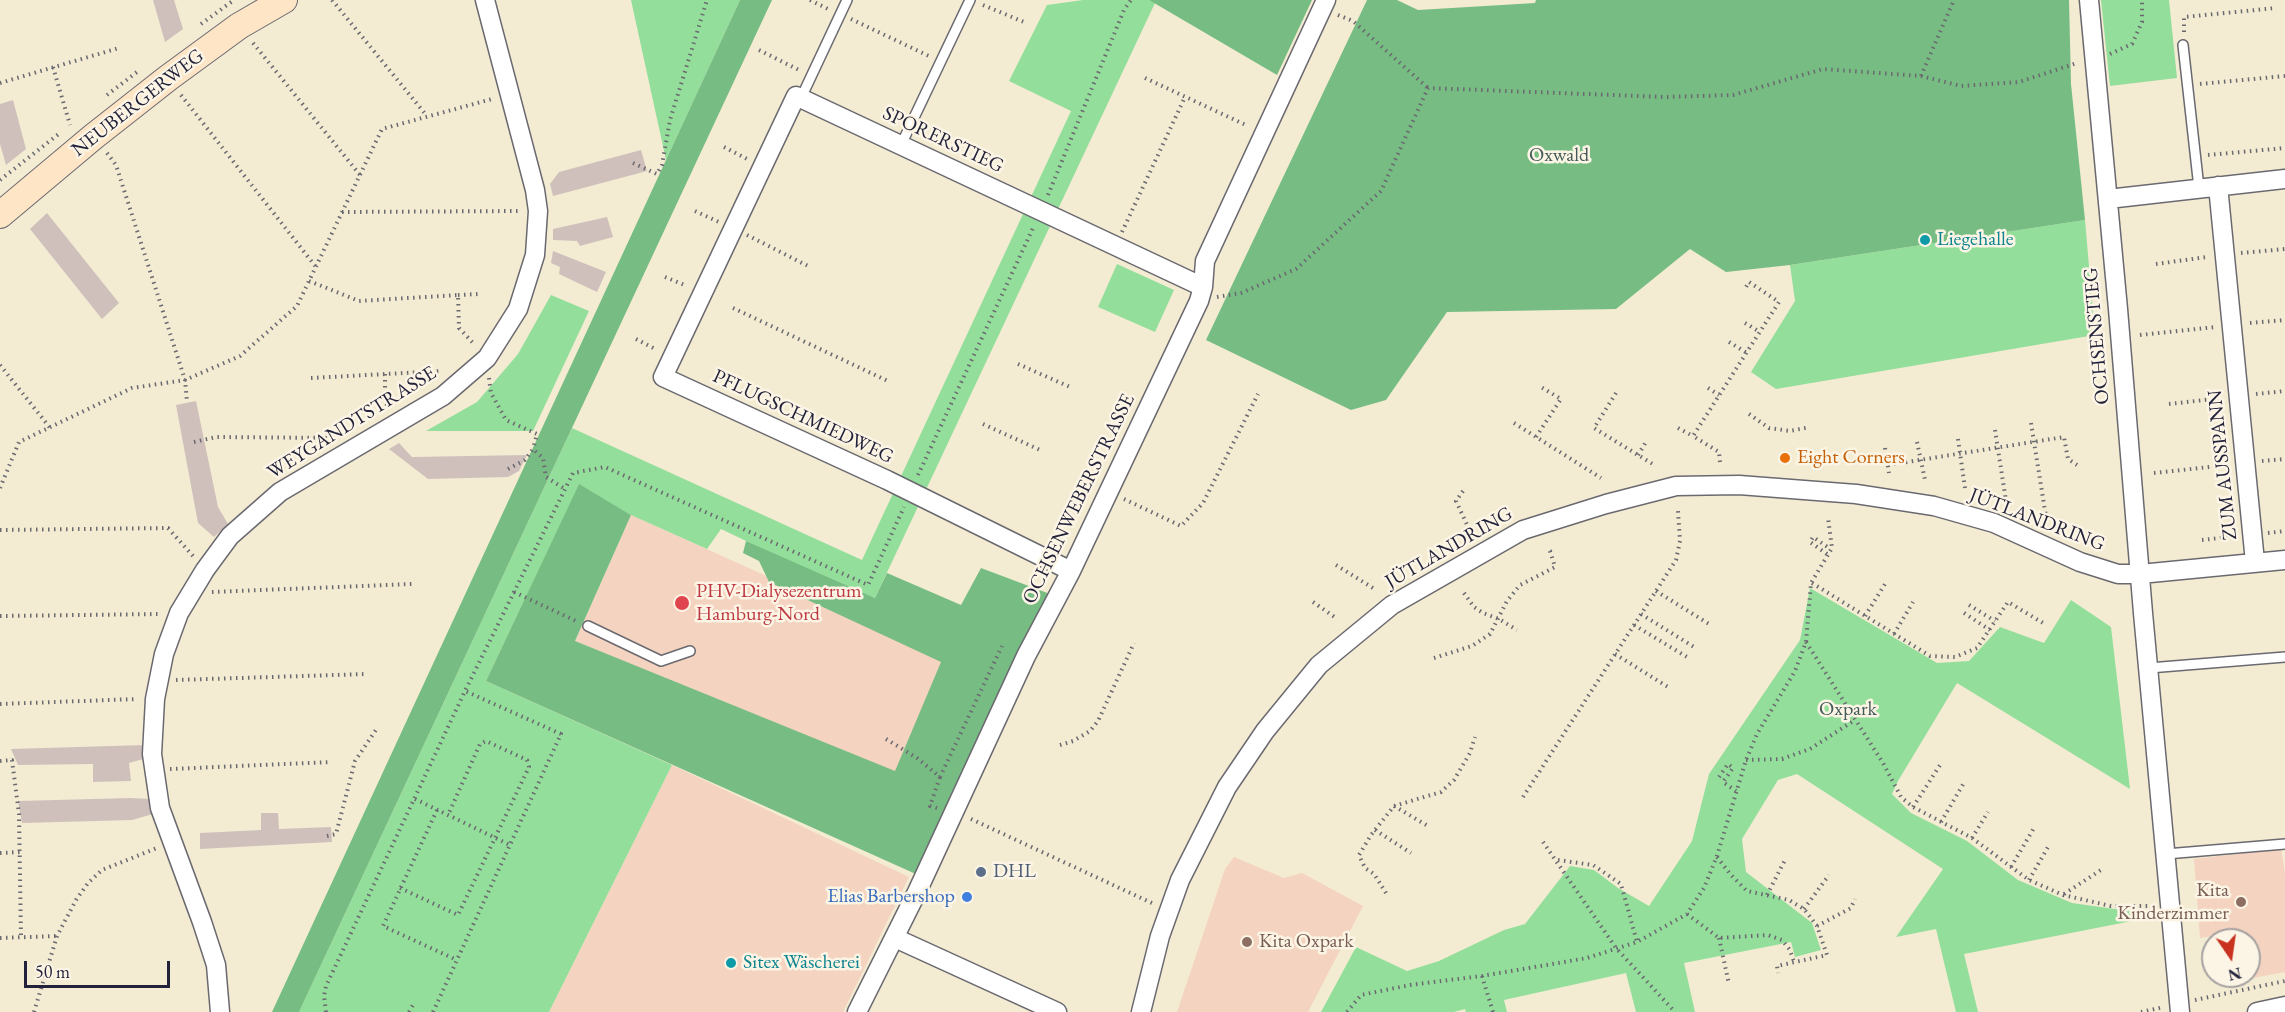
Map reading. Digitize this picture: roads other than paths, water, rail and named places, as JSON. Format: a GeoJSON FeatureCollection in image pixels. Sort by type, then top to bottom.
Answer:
{"type":"FeatureCollection","features":[{"type":"Feature","properties":{"kind":"street","name":"NEUBERGERWEG"},"geometry":{"type":"LineString","coordinates":[[0,215],[93,136],[168,78],[239,26],[284,0]]}},
{"type":"Feature","properties":{"kind":"street","name":"WEYGANDTSTRASSE"},"geometry":{"type":"LineString","coordinates":[[220,1012],[216,965],[160,808],[152,754],[155,699],[164,654],[179,614],[205,570],[230,536],[280,492],[443,396],[487,358],[518,309],[536,255],[538,211],[535,190],[485,0]]}},
{"type":"Feature","properties":{"kind":"street","name":"OCHSENSTIEG"},"geometry":{"type":"LineString","coordinates":[[2089,0],[2180,1008]]}},
{"type":"Feature","properties":{"kind":"street","name":"OCHSENWEBERSTRASSE"},"geometry":{"type":"LineString","coordinates":[[857,1012],[895,938],[1026,656],[1109,492],[1201,294],[1205,261],[1324,4]]}},
{"type":"Feature","properties":{"kind":"street","name":"PFLUGSCHMIEDWEG"},"geometry":{"type":"LineString","coordinates":[[801,98],[796,96],[663,377],[911,492],[1071,571]]}},
{"type":"Feature","properties":{"kind":"street","name":"SPORERSTIEG"},"geometry":{"type":"LineString","coordinates":[[801,98],[1115,246],[1201,294]]}},
{"type":"Feature","properties":{"kind":"street"},"geometry":{"type":"LineString","coordinates":[[2108,199],[2285,179]]}},
{"type":"Feature","properties":{"kind":"street","name":"ZUM AUSSPANN"},"geometry":{"type":"LineString","coordinates":[[2218,186],[2255,562]]}},
{"type":"Feature","properties":{"kind":"street","name":"JÜTLANDRING"},"geometry":{"type":"LineString","coordinates":[[1141,1012],[1160,936],[1180,880],[1227,787],[1265,731],[1319,665],[1400,600],[1524,530],[1606,504],[1676,486],[1708,484],[1782,487],[1856,494],[1934,506],[1994,523],[2095,568],[2118,574],[2140,574]]}},
{"type":"Feature","properties":{"kind":"street","name":"ZUM AUSSPANN"},"geometry":{"type":"LineString","coordinates":[[2140,574],[2285,560]]}},
{"type":"Feature","properties":{"kind":"street"},"geometry":{"type":"LineString","coordinates":[[895,938],[1058,1012]]}},
{"type":"Feature","properties":{"kind":"street"},"geometry":{"type":"LineString","coordinates":[[2256,1012],[2285,1006]]}},
{"type":"Feature","properties":{"kind":"lane"},"geometry":{"type":"LineString","coordinates":[[801,98],[847,0]]}},
{"type":"Feature","properties":{"kind":"lane"},"geometry":{"type":"LineString","coordinates":[[901,145],[970,0]]}},
{"type":"Feature","properties":{"kind":"lane"},"geometry":{"type":"LineString","coordinates":[[2183,45],[2199,188]]}},
{"type":"Feature","properties":{"kind":"lane"},"geometry":{"type":"LineString","coordinates":[[588,626],[661,661],[690,651]]}},
{"type":"Feature","properties":{"kind":"lane"},"geometry":{"type":"LineString","coordinates":[[2149,668],[2285,657]]}},
{"type":"Feature","properties":{"kind":"lane"},"geometry":{"type":"LineString","coordinates":[[2166,854],[2285,844]]}},
{"type":"Feature","properties":{"kind":"place","name":"Liegehalle"},"geometry":{"type":"Point","coordinates":[1925,240]}},
{"type":"Feature","properties":{"kind":"place","name":"Eight Corners"},"geometry":{"type":"Point","coordinates":[1785,458]}},
{"type":"Feature","properties":{"kind":"place","name":"PHV-Dialysezentrum Hamburg-Nord"},"geometry":{"type":"Point","coordinates":[682,603]}},
{"type":"Feature","properties":{"kind":"place","name":"DHL"},"geometry":{"type":"Point","coordinates":[981,872]}},
{"type":"Feature","properties":{"kind":"place","name":"Elias Barbershop"},"geometry":{"type":"Point","coordinates":[967,897]}},
{"type":"Feature","properties":{"kind":"place","name":"Kita Kinderzimmer"},"geometry":{"type":"Point","coordinates":[2241,902]}},
{"type":"Feature","properties":{"kind":"place","name":"Kita Oxpark"},"geometry":{"type":"Point","coordinates":[1247,942]}},
{"type":"Feature","properties":{"kind":"place","name":"Sitex Wäscherei"},"geometry":{"type":"Point","coordinates":[731,963]}},
{"type":"Feature","properties":{"kind":"park label","name":"Oxwald"},"geometry":{"type":"Point","coordinates":[1559,156]}},
{"type":"Feature","properties":{"kind":"park label","name":"Oxpark"},"geometry":{"type":"Point","coordinates":[1848,710]}}]}
